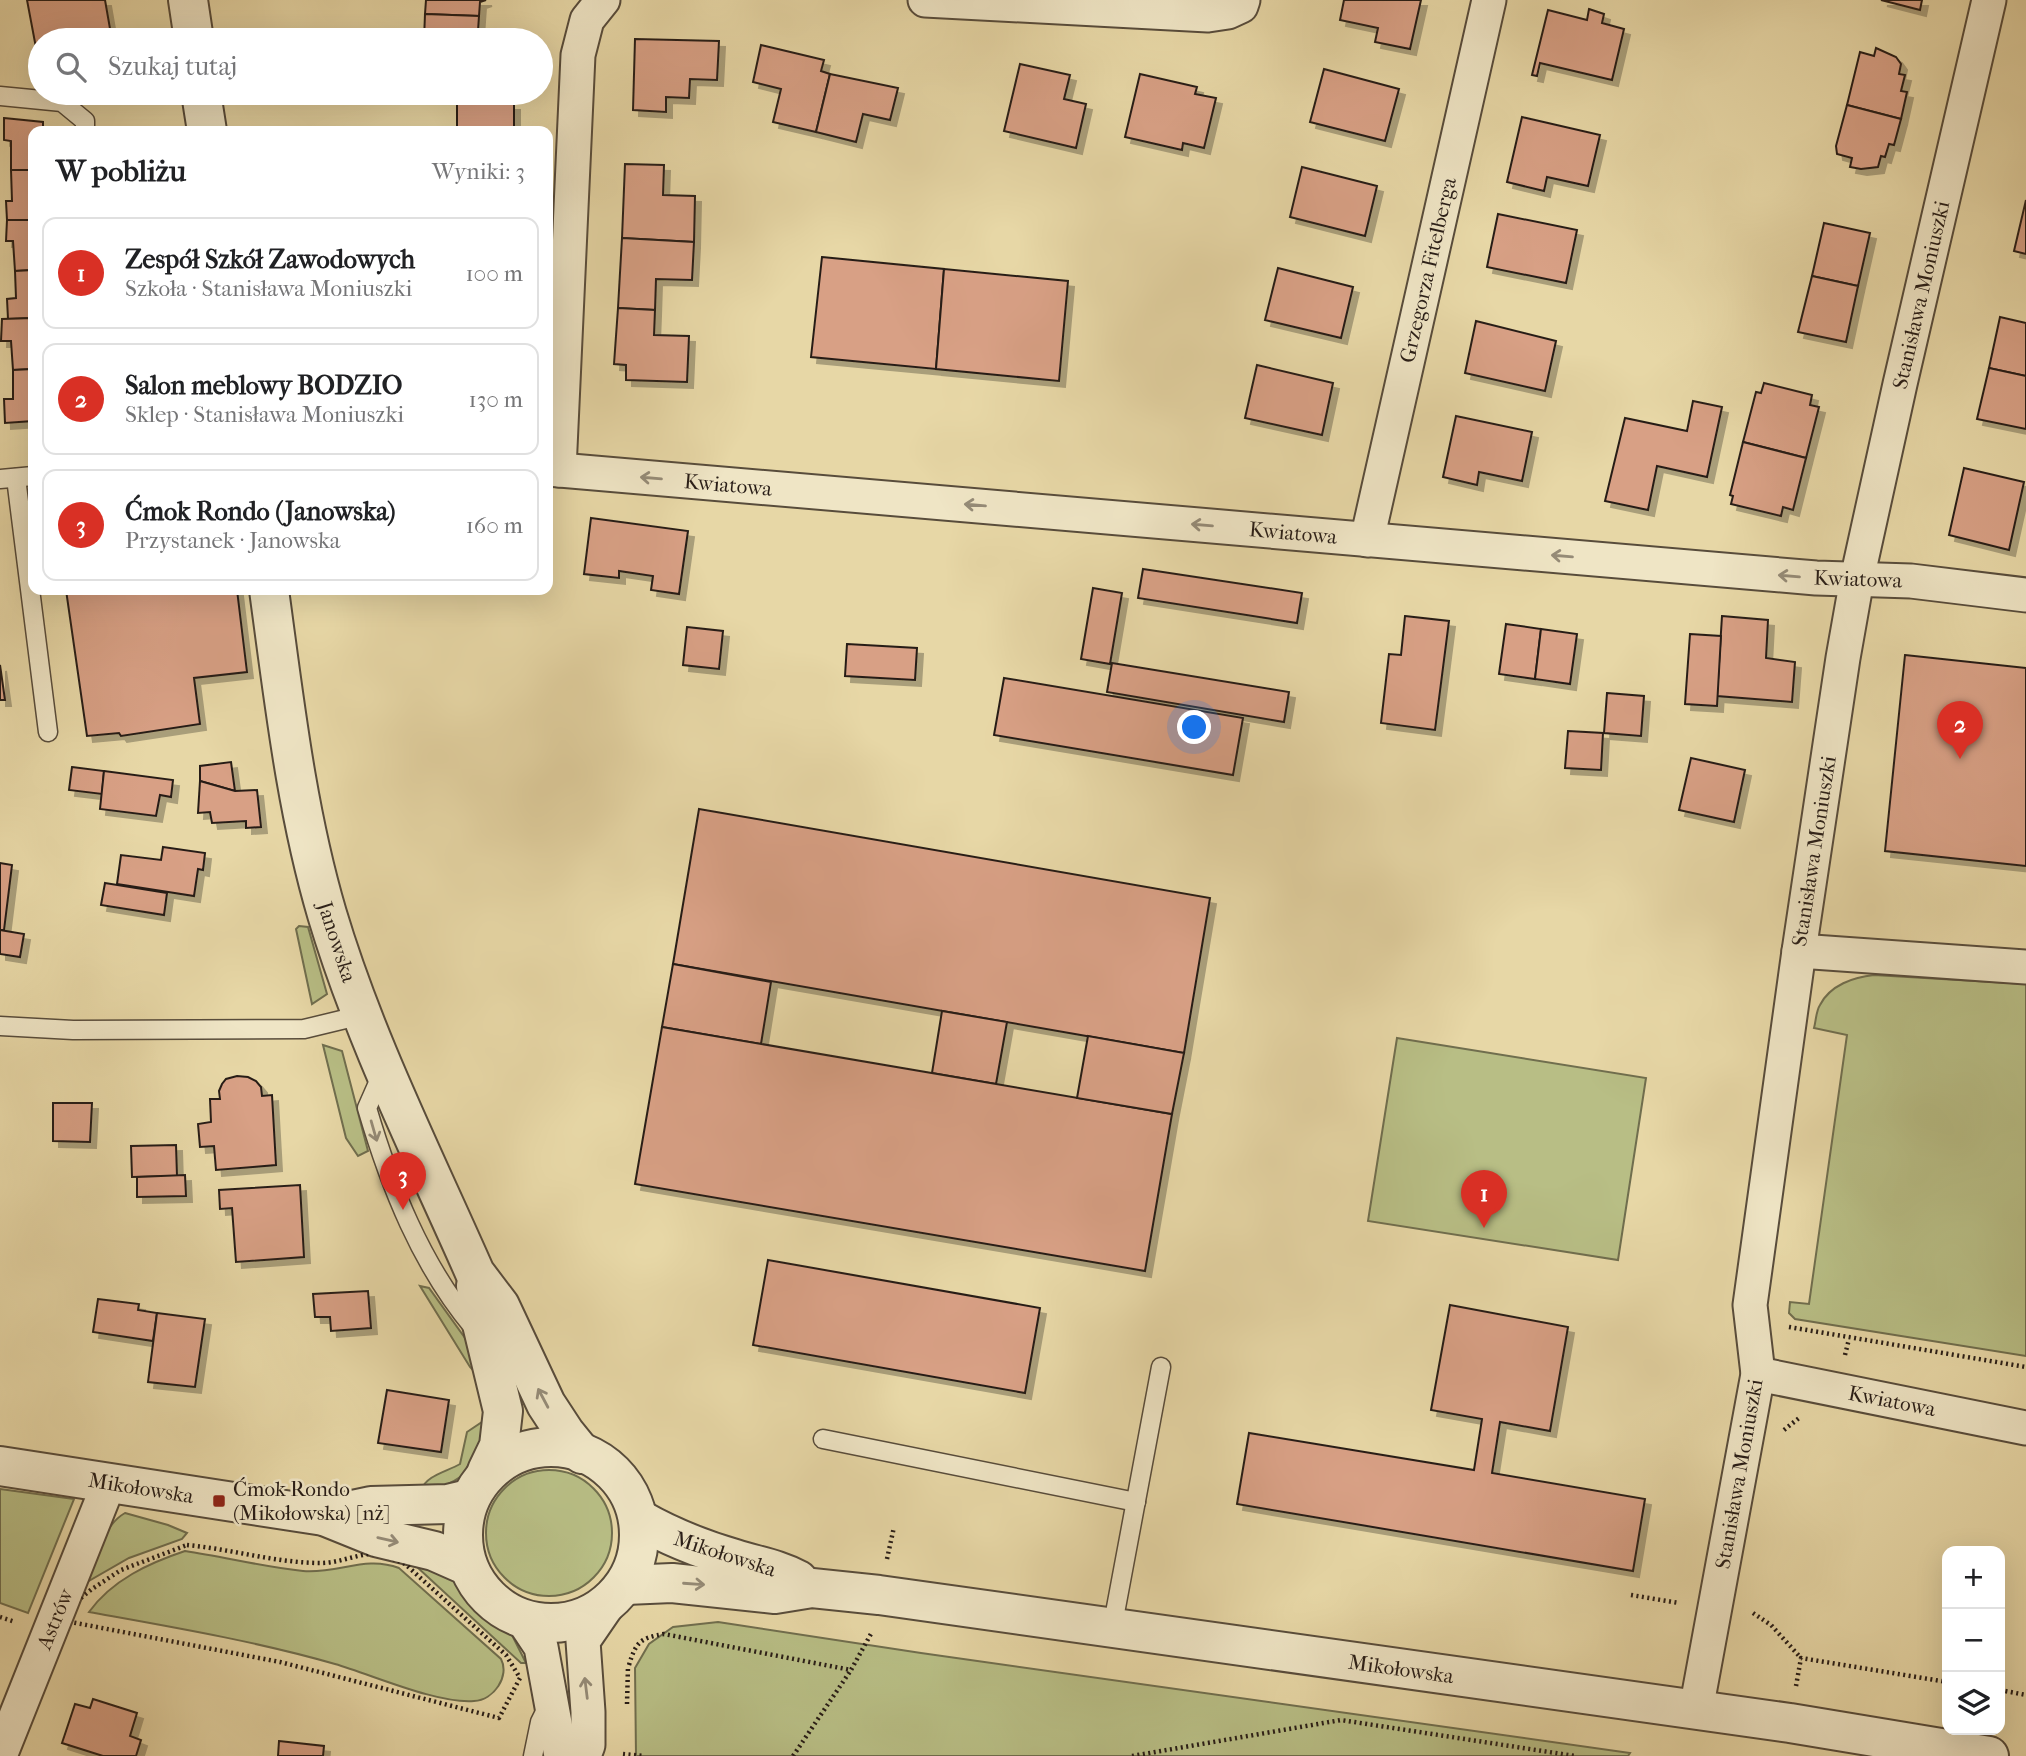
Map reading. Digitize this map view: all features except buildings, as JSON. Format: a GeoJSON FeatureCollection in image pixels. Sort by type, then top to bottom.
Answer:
{"type":"FeatureCollection","features":[{"type":"Feature","properties":{"kind":"street"},"geometry":{"type":"LineString","coordinates":[[188,0],[192,28]]}},
{"type":"Feature","properties":{"kind":"street","name":"Kwiatowa"},"geometry":{"type":"LineString","coordinates":[[603,0],[587,20],[579,55],[553,470],[1816,578],[1911,581],[2026,595]]}},
{"type":"Feature","properties":{"kind":"street"},"geometry":{"type":"LineString","coordinates":[[925,0],[1208,15],[1228,12],[1241,6],[1243,0]]}},
{"type":"Feature","properties":{"kind":"street","name":"Grzegorza Fitelberga"},"geometry":{"type":"LineString","coordinates":[[1367,540],[1489,0]]}},
{"type":"Feature","properties":{"kind":"street","name":"Stanisława Moniuszki"},"geometry":{"type":"LineString","coordinates":[[1696,1710],[1758,1374],[1750,1305],[1841,671],[1857,579],[1989,0]]}},
{"type":"Feature","properties":{"kind":"street"},"geometry":{"type":"LineString","coordinates":[[203,105],[206,126]]}},
{"type":"Feature","properties":{"kind":"street","name":"Janowska"},"geometry":{"type":"LineString","coordinates":[[270,595],[302,817],[327,915],[362,1016],[475,1273],[500,1306],[546,1404],[582,1454]]}},
{"type":"Feature","properties":{"kind":"street"},"geometry":{"type":"LineString","coordinates":[[1799,951],[2026,967]]}},
{"type":"Feature","properties":{"kind":"street","name":"Janowska"},"geometry":{"type":"LineString","coordinates":[[475,1273],[486,1343],[503,1411],[499,1446],[478,1485]]}},
{"type":"Feature","properties":{"kind":"street","name":"Kwiatowa"},"geometry":{"type":"LineString","coordinates":[[1758,1374],[2026,1428]]}},
{"type":"Feature","properties":{"kind":"street"},"geometry":{"type":"LineString","coordinates":[[561,1756],[541,1647],[521,1618],[489,1597],[468,1566],[462,1529],[478,1485],[511,1454],[541,1445],[582,1454],[619,1482],[639,1519],[638,1559],[617,1595],[583,1642],[589,1712],[588,1745],[584,1756]]}},
{"type":"Feature","properties":{"kind":"street","name":"Mikołowska"},"geometry":{"type":"LineString","coordinates":[[0,1466],[324,1516],[376,1537],[434,1551],[468,1566]]}},
{"type":"Feature","properties":{"kind":"street","name":"Astrów"},"geometry":{"type":"LineString","coordinates":[[0,1756],[109,1483]]}},
{"type":"Feature","properties":{"kind":"street","name":"Mikołowska"},"geometry":{"type":"LineString","coordinates":[[324,1516],[371,1506],[448,1504],[478,1485]]}},
{"type":"Feature","properties":{"kind":"street","name":"Mikołowska"},"geometry":{"type":"LineString","coordinates":[[639,1519],[668,1536],[733,1559],[784,1573],[812,1588]]}},
{"type":"Feature","properties":{"kind":"street","name":"Mikołowska"},"geometry":{"type":"LineString","coordinates":[[617,1595],[672,1583],[775,1594],[812,1588],[879,1595],[1790,1723],[1989,1756]]}},
{"type":"Feature","properties":{"kind":"street"},"geometry":{"type":"LineString","coordinates":[[521,1618],[559,1625],[584,1618],[617,1595]]}},
{"type":"Feature","properties":{"kind":"lane"},"geometry":{"type":"LineString","coordinates":[[0,96],[28,99]]}},
{"type":"Feature","properties":{"kind":"lane"},"geometry":{"type":"LineString","coordinates":[[66,105],[85,121],[85,126]]}},
{"type":"Feature","properties":{"kind":"lane"},"geometry":{"type":"LineString","coordinates":[[16,477],[28,573]]}},
{"type":"Feature","properties":{"kind":"lane"},"geometry":{"type":"LineString","coordinates":[[31,595],[48,732]]}},
{"type":"Feature","properties":{"kind":"lane"},"geometry":{"type":"LineString","coordinates":[[0,1026],[73,1030],[304,1029],[362,1016]]}},
{"type":"Feature","properties":{"kind":"lane"},"geometry":{"type":"LineString","coordinates":[[385,1068],[367,1108],[393,1186],[429,1259],[466,1319],[486,1343]]}},
{"type":"Feature","properties":{"kind":"lane"},"geometry":{"type":"LineString","coordinates":[[1112,1629],[1161,1367]]}},
{"type":"Feature","properties":{"kind":"lane"},"geometry":{"type":"LineString","coordinates":[[823,1439],[1136,1502]]}},
{"type":"Feature","properties":{"kind":"lane"},"geometry":{"type":"LineString","coordinates":[[533,1756],[540,1722],[552,1700]]}},
{"type":"Feature","properties":{"kind":"path"},"geometry":{"type":"LineString","coordinates":[[1750,1305],[1777,1311],[1789,1328],[2026,1367]]}},
{"type":"Feature","properties":{"kind":"path"},"geometry":{"type":"LineString","coordinates":[[1778,1438],[1799,1418],[1832,1416],[1849,1339]]}},
{"type":"Feature","properties":{"kind":"path"},"geometry":{"type":"LineString","coordinates":[[187,1545],[321,1563],[370,1554],[405,1564],[506,1655],[520,1678],[499,1718],[280,1662],[55,1619],[121,1570],[187,1545]]}},
{"type":"Feature","properties":{"kind":"path"},"geometry":{"type":"LineString","coordinates":[[1754,1601],[1752,1614],[1771,1625],[1801,1658],[1942,1681]]}},
{"type":"Feature","properties":{"kind":"path"},"geometry":{"type":"LineString","coordinates":[[1790,1723],[1801,1658]]}},
{"type":"Feature","properties":{"kind":"path"},"geometry":{"type":"LineString","coordinates":[[793,1756],[851,1670]]}},
{"type":"Feature","properties":{"kind":"path"},"geometry":{"type":"LineString","coordinates":[[2005,1691],[2026,1695]]}},
{"type":"Feature","properties":{"kind":"path"},"geometry":{"type":"LineString","coordinates":[[1132,1756],[1341,1720],[1575,1756]]}},
{"type":"Feature","properties":{"kind":"path"},"geometry":{"type":"LineString","coordinates":[[623,1754],[644,1756]]}},
{"type":"Feature","properties":{"kind":"green space"},"geometry":{"type":"Polygon","coordinates":[[[299,926],[308,927],[327,994],[312,1004],[296,929],[299,926]]]}},
{"type":"Feature","properties":{"kind":"green space"},"geometry":{"type":"Polygon","coordinates":[[[1874,975],[2026,984],[2026,1356],[1795,1319],[1789,1313],[1790,1302],[1809,1304],[1847,1035],[1814,1028],[1817,1013],[1824,998],[1836,987],[1851,980],[1874,975]]]}},
{"type":"Feature","properties":{"kind":"green space"},"geometry":{"type":"Polygon","coordinates":[[[1397,1038],[1646,1078],[1618,1260],[1368,1221],[1397,1038]]]}},
{"type":"Feature","properties":{"kind":"green space"},"geometry":{"type":"Polygon","coordinates":[[[323,1045],[342,1051],[368,1151],[358,1156],[346,1138],[323,1045]]]}},
{"type":"Feature","properties":{"kind":"green space"},"geometry":{"type":"Polygon","coordinates":[[[420,1286],[429,1288],[470,1345],[484,1382],[470,1367],[420,1286]]]}},
{"type":"Feature","properties":{"kind":"green space"},"geometry":{"type":"Polygon","coordinates":[[[491,1421],[475,1459],[460,1477],[437,1488],[421,1490],[432,1477],[460,1464],[467,1432],[482,1422],[491,1421]]]}},
{"type":"Feature","properties":{"kind":"green space"},"geometry":{"type":"Polygon","coordinates":[[[549,1470],[573,1475],[593,1489],[607,1509],[612,1533],[607,1557],[593,1577],[573,1591],[549,1596],[525,1591],[505,1577],[491,1557],[486,1533],[491,1509],[505,1489],[525,1475],[549,1470]]]}},
{"type":"Feature","properties":{"kind":"green space"},"geometry":{"type":"Polygon","coordinates":[[[0,1489],[74,1499],[28,1613],[0,1603],[0,1489]]]}},
{"type":"Feature","properties":{"kind":"green space"},"geometry":{"type":"Polygon","coordinates":[[[125,1513],[187,1533],[182,1539],[129,1558],[87,1582],[105,1534],[125,1513]]]}},
{"type":"Feature","properties":{"kind":"green space"},"geometry":{"type":"Polygon","coordinates":[[[185,1551],[303,1571],[375,1563],[399,1568],[501,1659],[502,1679],[494,1692],[481,1700],[459,1701],[405,1688],[335,1664],[274,1648],[89,1612],[109,1591],[132,1574],[185,1551]]]}},
{"type":"Feature","properties":{"kind":"green space"},"geometry":{"type":"Polygon","coordinates":[[[424,1560],[455,1579],[470,1600],[512,1635],[526,1663],[521,1663],[417,1567],[424,1560]]]}},
{"type":"Feature","properties":{"kind":"green space"},"geometry":{"type":"Polygon","coordinates":[[[718,1622],[1630,1753],[1628,1756],[636,1756],[635,1668],[649,1644],[673,1627],[718,1622]]]}},
{"type":"Feature","properties":{"kind":"place","name":"Salon meblowy BODZIO"},"geometry":{"type":"Point","coordinates":[1960,759]}},
{"type":"Feature","properties":{"kind":"place","name":"Ćmok Rondo (Janowska)"},"geometry":{"type":"Point","coordinates":[403,1210]}},
{"type":"Feature","properties":{"kind":"place","name":"Zespół Szkół Zawodowych"},"geometry":{"type":"Point","coordinates":[1484,1228]}},
{"type":"Feature","properties":{"kind":"place","name":"Ćmok Rondo (Mikołowska) [nż]"},"geometry":{"type":"Point","coordinates":[219,1501]}}]}
